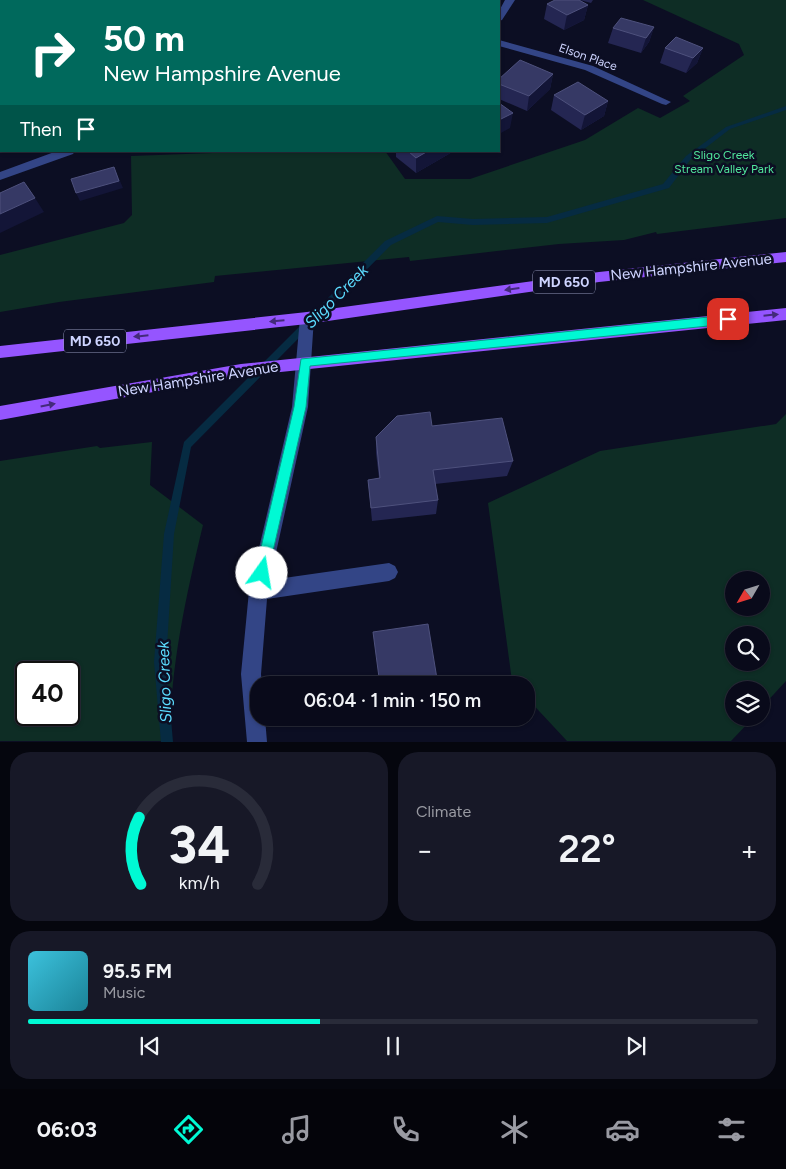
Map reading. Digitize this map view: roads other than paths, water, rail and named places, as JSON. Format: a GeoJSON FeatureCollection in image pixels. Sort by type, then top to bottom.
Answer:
{"type":"FeatureCollection","features":[{"type":"Feature","properties":{"kind":"main road","name":"New Hampshire Avenue"},"geometry":{"type":"LineString","coordinates":[[0,352],[307,318],[599,277],[786,257]]}},
{"type":"Feature","properties":{"kind":"main road","name":"New Hampshire Avenue"},"geometry":{"type":"LineString","coordinates":[[0,413],[241,370],[786,314]]}},
{"type":"Feature","properties":{"kind":"street"},"geometry":{"type":"LineString","coordinates":[[500,16],[510,0]]}},
{"type":"Feature","properties":{"kind":"street","name":"Elson Place"},"geometry":{"type":"LineString","coordinates":[[500,43],[589,68],[666,102]]}},
{"type":"Feature","properties":{"kind":"street"},"geometry":{"type":"LineString","coordinates":[[0,176],[66,152]]}},
{"type":"Feature","properties":{"kind":"street"},"geometry":{"type":"LineString","coordinates":[[257,742],[251,674],[258,591],[300,407],[307,318]]}},
{"type":"Feature","properties":{"kind":"street"},"geometry":{"type":"LineString","coordinates":[[258,591],[389,572]]}},
{"type":"Feature","properties":{"kind":"waterway","name":"Sligo Creek"},"geometry":{"type":"LineString","coordinates":[[167,742],[160,662],[169,534],[187,445],[388,243],[437,219],[473,222],[547,220],[666,186],[688,158],[728,128],[786,108]]}},
{"type":"Feature","properties":{"kind":"park label","name":"Sligo Creek Stream Valley Park"},"geometry":{"type":"Point","coordinates":[724,162]}}]}
